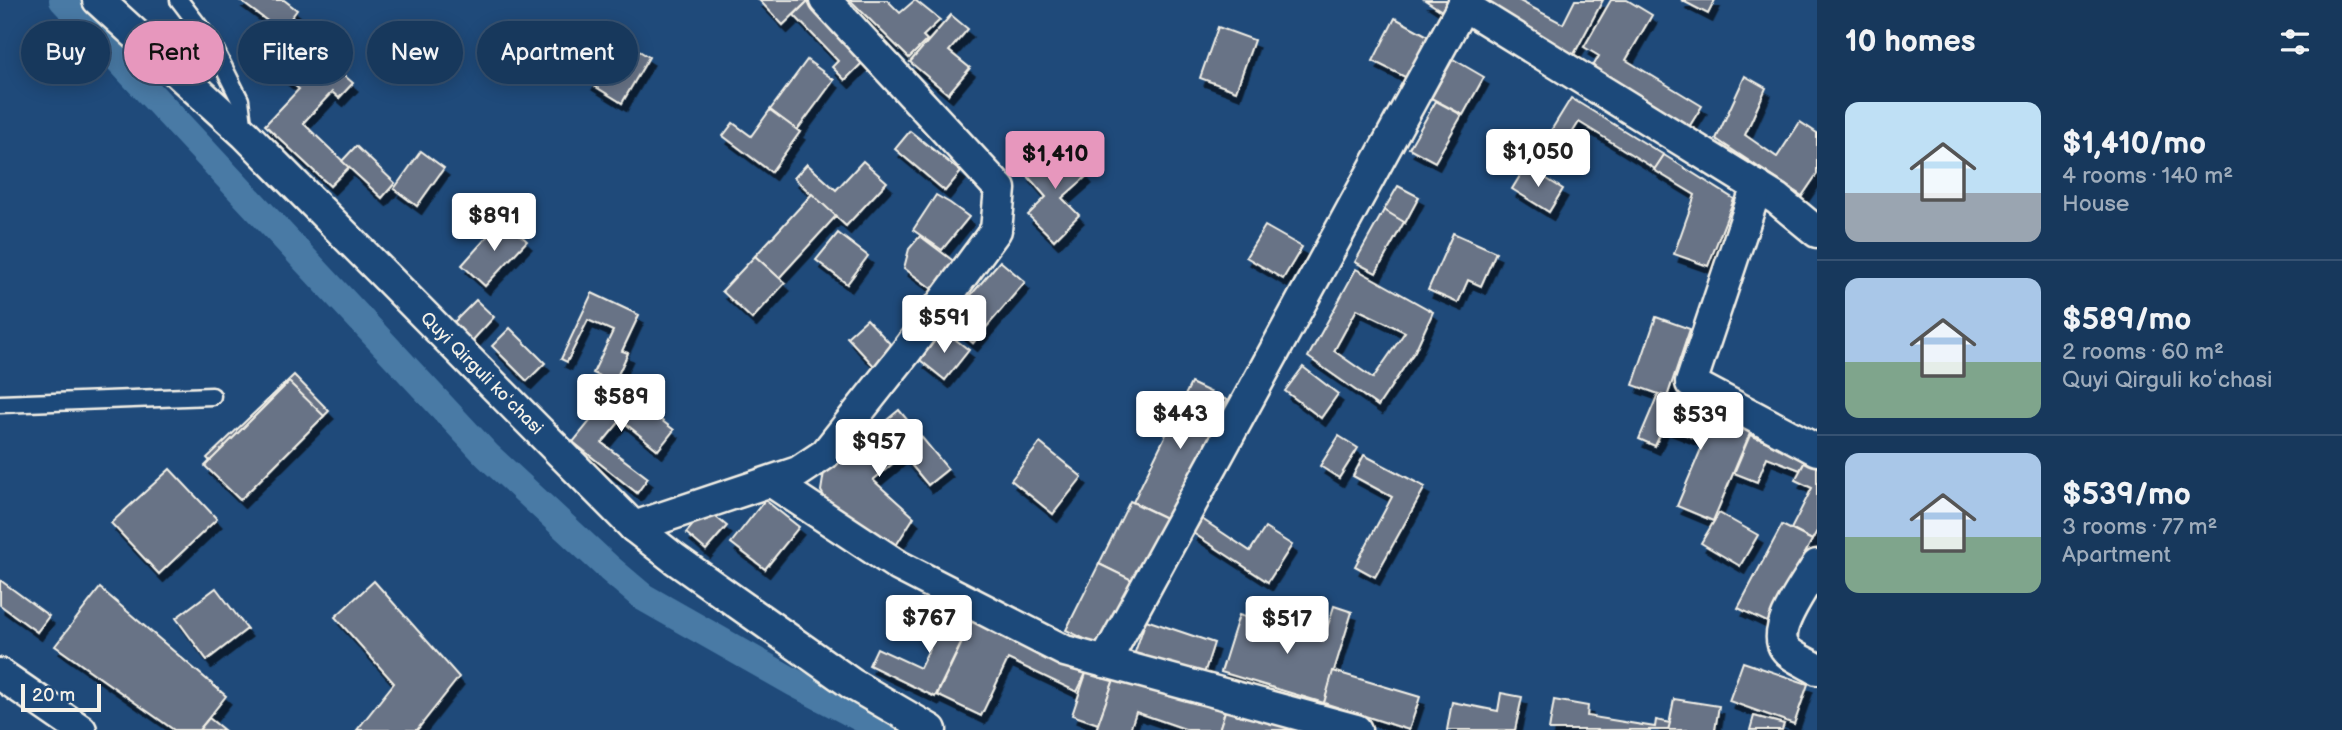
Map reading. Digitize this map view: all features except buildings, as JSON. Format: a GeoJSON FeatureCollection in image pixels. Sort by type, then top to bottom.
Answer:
{"type":"FeatureCollection","features":[{"type":"Feature","properties":{"kind":"street","name":"Quyi Qirguli koʻchasi"},"geometry":{"type":"LineString","coordinates":[[98,0],[245,134],[634,527],[674,559],[852,684],[932,730]]}},
{"type":"Feature","properties":{"kind":"street"},"geometry":{"type":"LineString","coordinates":[[634,527],[772,482],[798,472],[825,454],[905,353],[996,230],[1000,189],[825,0]]}},
{"type":"Feature","properties":{"kind":"street"},"geometry":{"type":"LineString","coordinates":[[1104,662],[1465,3],[1777,199],[1817,232]]}},
{"type":"Feature","properties":{"kind":"street"},"geometry":{"type":"LineString","coordinates":[[1757,186],[1691,383],[1817,450]]}},
{"type":"Feature","properties":{"kind":"street"},"geometry":{"type":"LineString","coordinates":[[772,482],[899,566],[1065,651],[1356,730]]}},
{"type":"Feature","properties":{"kind":"street"},"geometry":{"type":"LineString","coordinates":[[1817,565],[1786,618],[1781,629],[1781,640],[1786,650],[1817,669]]}},
{"type":"Feature","properties":{"kind":"street"},"geometry":{"type":"LineString","coordinates":[[0,674],[81,730]]}},
{"type":"Feature","properties":{"kind":"lane"},"geometry":{"type":"LineString","coordinates":[[179,0],[211,42],[240,100],[245,134]]}},
{"type":"Feature","properties":{"kind":"lane"},"geometry":{"type":"LineString","coordinates":[[0,404],[212,396]]}},
{"type":"Feature","properties":{"kind":"waterway"},"geometry":{"type":"LineString","coordinates":[[63,0],[488,456],[610,569],[643,597],[884,730]]}}]}
